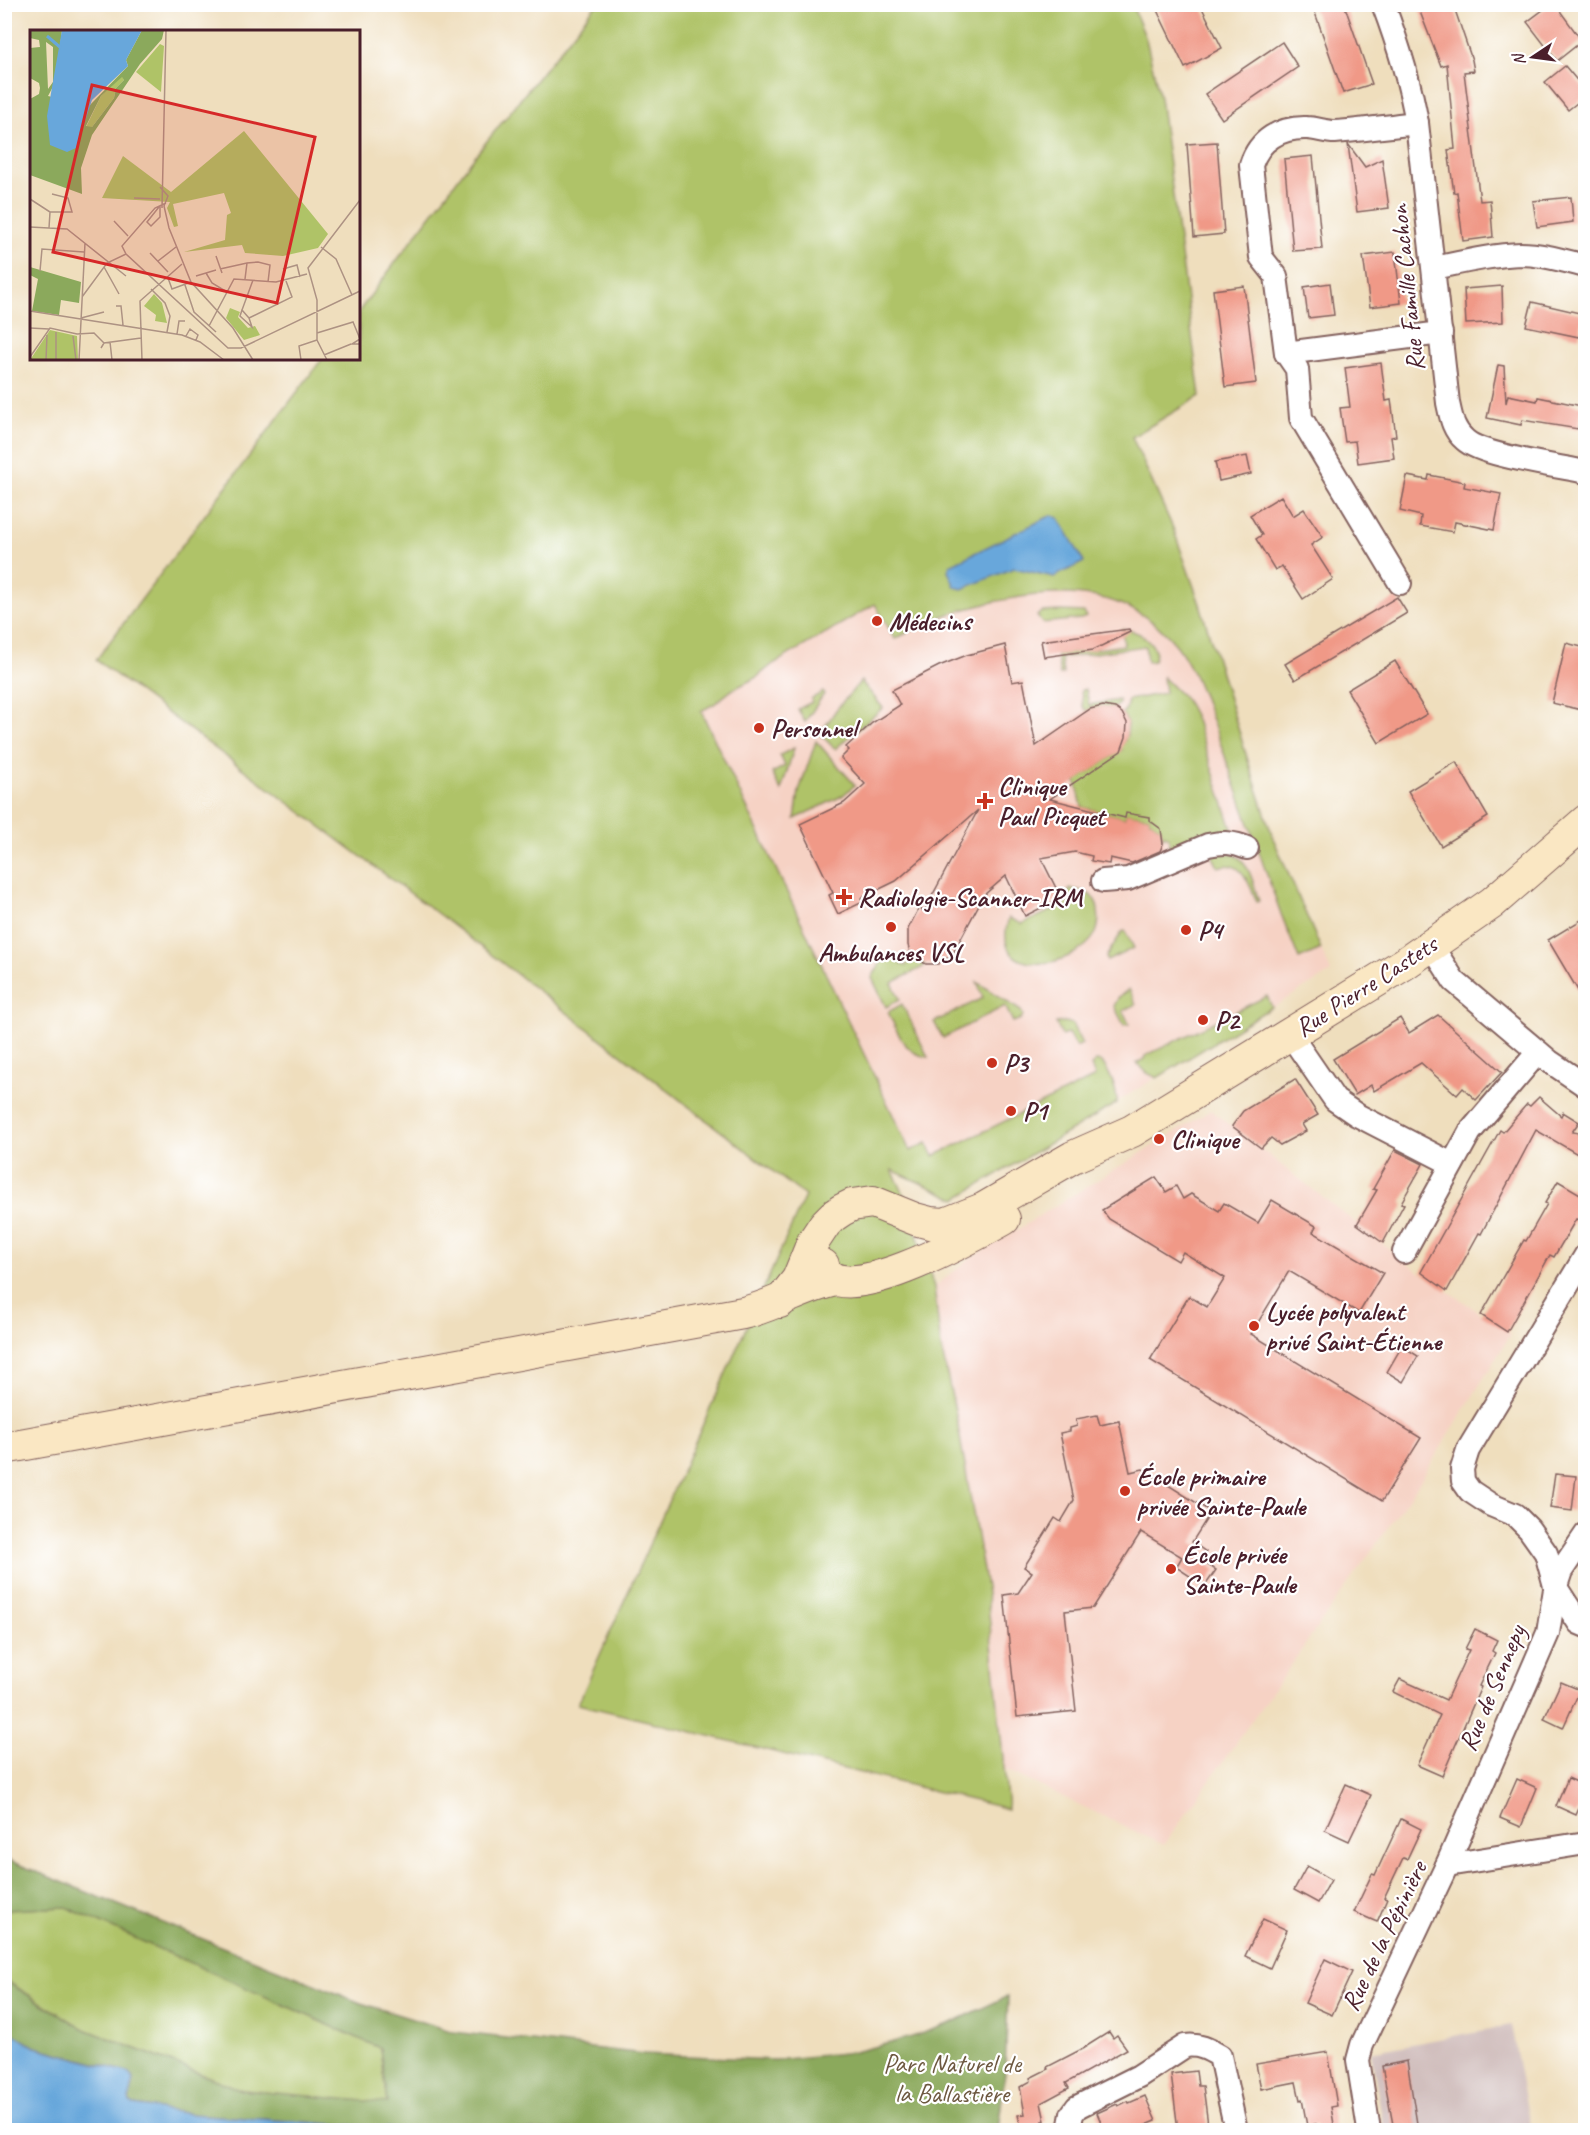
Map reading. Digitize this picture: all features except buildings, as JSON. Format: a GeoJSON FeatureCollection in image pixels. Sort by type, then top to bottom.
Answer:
{"type":"FeatureCollection","features":[{"type":"Feature","properties":{"kind":"street","name":"Rue Famille Cachon"},"geometry":{"type":"LineString","coordinates":[[1383,4],[1400,46],[1417,123],[1450,412],[1456,431],[1464,440],[1483,450],[1586,472]]}},
{"type":"Feature","properties":{"kind":"street"},"geometry":{"type":"LineString","coordinates":[[1400,583],[1301,418],[1297,369],[1286,353],[1276,276],[1261,257],[1251,165],[1255,152],[1270,137],[1288,130],[1307,128],[1331,132],[1417,123]]}},
{"type":"Feature","properties":{"kind":"street"},"geometry":{"type":"LineString","coordinates":[[1434,268],[1491,257],[1522,254],[1543,256],[1586,266]]}},
{"type":"Feature","properties":{"kind":"street"},"geometry":{"type":"LineString","coordinates":[[1286,353],[1441,333]]}},
{"type":"Feature","properties":{"kind":"street","name":"Rue Pierre Castets"},"geometry":{"type":"LineString","coordinates":[[4,1448],[731,1316],[767,1307],[816,1284],[836,1280],[857,1281],[881,1277],[944,1238],[982,1209],[1073,1157],[1132,1131],[1292,1034],[1431,945],[1492,903],[1586,820]]}},
{"type":"Feature","properties":{"kind":"street"},"geometry":{"type":"LineString","coordinates":[[1104,881],[1128,879],[1208,845],[1229,843],[1247,848]]}},
{"type":"Feature","properties":{"kind":"street"},"geometry":{"type":"LineString","coordinates":[[1431,945],[1454,981],[1538,1052],[1586,1086]]}},
{"type":"Feature","properties":{"kind":"street"},"geometry":{"type":"LineString","coordinates":[[1292,1034],[1335,1100],[1357,1115],[1452,1164]]}},
{"type":"Feature","properties":{"kind":"street"},"geometry":{"type":"LineString","coordinates":[[1404,1252],[1470,1132],[1538,1052]]}},
{"type":"Feature","properties":{"kind":"street"},"geometry":{"type":"LineString","coordinates":[[780,1302],[798,1279],[813,1242],[832,1216],[852,1205],[873,1202],[930,1223],[944,1238]]}},
{"type":"Feature","properties":{"kind":"street"},"geometry":{"type":"LineString","coordinates":[[836,1280],[824,1271],[822,1263],[828,1242],[838,1229],[865,1215],[904,1214]]}},
{"type":"Feature","properties":{"kind":"street"},"geometry":{"type":"LineString","coordinates":[[1548,1633],[1582,1624],[1555,1586],[1546,1553],[1515,1515],[1491,1505],[1470,1491],[1463,1481],[1462,1469],[1468,1450],[1586,1254]]}},
{"type":"Feature","properties":{"kind":"street","name":"Rue de Sennepy"},"geometry":{"type":"LineString","coordinates":[[1447,1865],[1548,1633],[1555,1586],[1561,1571],[1586,1534]]}},
{"type":"Feature","properties":{"kind":"street","name":"Rue de la Pépinière"},"geometry":{"type":"LineString","coordinates":[[1369,2130],[1358,2060],[1362,2045],[1447,1865],[1586,1843]]}},
{"type":"Feature","properties":{"kind":"street"},"geometry":{"type":"LineString","coordinates":[[1068,2130],[1072,2114],[1077,2107],[1139,2076],[1185,2046],[1194,2045],[1204,2047],[1220,2056],[1236,2130]]}},
{"type":"Feature","properties":{"kind":"shaded area","name":"Clinique Paul Picquet"},"geometry":{"type":"Polygon","coordinates":[[[1132,436],[1173,528],[1200,604],[1273,838],[1331,972],[956,1199],[892,1169],[668,719],[1132,436]]]}},
{"type":"Feature","properties":{"kind":"shaded area"},"geometry":{"type":"Polygon","coordinates":[[[1211,1110],[1411,1266],[1511,1334],[1419,1483],[1164,1845],[1004,1769],[987,1593],[957,1420],[941,1347],[934,1287],[970,1259],[1211,1110]]]}},
{"type":"Feature","properties":{"kind":"shaded area"},"geometry":{"type":"Polygon","coordinates":[[[1511,2025],[1531,2130],[1384,2130],[1371,2052],[1511,2025]]]}},
{"type":"Feature","properties":{"kind":"green space"},"geometry":{"type":"Polygon","coordinates":[[[596,5],[1132,5],[1146,39],[1160,98],[1200,396],[1132,437],[1173,528],[1200,604],[1273,838],[1321,949],[1299,959],[1206,703],[1186,659],[1158,627],[1138,612],[1116,602],[1093,596],[1069,594],[1019,597],[949,614],[895,639],[875,604],[773,664],[757,677],[732,690],[701,711],[910,1151],[927,1143],[934,1156],[1095,1077],[1091,1066],[1095,1061],[1102,1062],[1114,1087],[1117,1103],[956,1199],[892,1170],[903,1192],[934,1287],[941,1347],[957,1420],[987,1593],[1008,1809],[578,1704],[805,1196],[445,919],[96,660],[321,360],[360,360],[360,310],[475,156],[596,5]]]}},
{"type":"Feature","properties":{"kind":"green space"},"geometry":{"type":"Polygon","coordinates":[[[1042,612],[1084,612],[1086,617],[1042,623],[1037,616],[1042,612]]]}},
{"type":"Feature","properties":{"kind":"green space"},"geometry":{"type":"Polygon","coordinates":[[[1122,629],[1138,633],[1151,643],[1156,653],[1154,661],[1147,662],[1145,646],[1061,658],[1063,674],[1060,675],[1057,655],[1124,645],[1122,629]]]}},
{"type":"Feature","properties":{"kind":"green space"},"geometry":{"type":"Polygon","coordinates":[[[1163,677],[1186,700],[1195,717],[1234,835],[1169,852],[1169,838],[1166,835],[1163,837],[1161,829],[1149,820],[1149,817],[1126,813],[1125,818],[1082,807],[1076,781],[1122,750],[1121,747],[1128,730],[1122,713],[1126,709],[1128,700],[1165,693],[1163,677]]]}},
{"type":"Feature","properties":{"kind":"green space"},"geometry":{"type":"Polygon","coordinates":[[[861,681],[883,708],[835,749],[820,734],[836,710],[861,681]]]}},
{"type":"Feature","properties":{"kind":"green space"},"geometry":{"type":"Polygon","coordinates":[[[1086,689],[1089,705],[1119,700],[1119,703],[1115,708],[1103,706],[1093,709],[1092,707],[1087,711],[1083,707],[1081,690],[1086,689]]]}},
{"type":"Feature","properties":{"kind":"green space"},"geometry":{"type":"Polygon","coordinates":[[[823,692],[824,694],[805,722],[798,709],[812,702],[811,699],[823,692]]]}},
{"type":"Feature","properties":{"kind":"green space"},"geometry":{"type":"Polygon","coordinates":[[[816,741],[855,785],[842,796],[795,819],[799,791],[816,741]]]}},
{"type":"Feature","properties":{"kind":"green space"},"geometry":{"type":"Polygon","coordinates":[[[794,748],[781,791],[772,773],[785,766],[780,755],[794,748]]]}},
{"type":"Feature","properties":{"kind":"green space"},"geometry":{"type":"Polygon","coordinates":[[[1211,853],[1229,853],[1240,858],[1251,875],[1259,901],[1257,902],[1244,874],[1239,869],[1226,865],[1218,867],[1211,853]]]}},
{"type":"Feature","properties":{"kind":"green space"},"geometry":{"type":"Polygon","coordinates":[[[1069,890],[1090,895],[1097,905],[1099,919],[1097,930],[1085,946],[1071,955],[1054,961],[1037,963],[1022,961],[1011,953],[1006,939],[1009,918],[1022,924],[1068,903],[1069,890]]]}},
{"type":"Feature","properties":{"kind":"green space"},"geometry":{"type":"Polygon","coordinates":[[[1125,931],[1134,948],[1107,961],[1106,957],[1122,932],[1125,931]]]}},
{"type":"Feature","properties":{"kind":"green space"},"geometry":{"type":"Polygon","coordinates":[[[884,956],[906,966],[911,956],[925,966],[892,983],[900,999],[886,1007],[872,978],[884,956]]]}},
{"type":"Feature","properties":{"kind":"green space"},"geometry":{"type":"Polygon","coordinates":[[[977,982],[1021,1011],[1023,1015],[1021,1019],[1013,1022],[1005,1006],[943,1038],[934,1022],[983,998],[977,982]]]}},
{"type":"Feature","properties":{"kind":"green space"},"geometry":{"type":"Polygon","coordinates":[[[1129,989],[1136,1004],[1123,1011],[1129,1024],[1124,1025],[1114,1006],[1119,997],[1129,989]]]}},
{"type":"Feature","properties":{"kind":"green space"},"geometry":{"type":"Polygon","coordinates":[[[1267,996],[1272,1007],[1157,1078],[1147,1073],[1137,1063],[1145,1056],[1267,996]]]}},
{"type":"Feature","properties":{"kind":"green space"},"geometry":{"type":"Polygon","coordinates":[[[902,1004],[928,1057],[920,1055],[907,1046],[895,1027],[888,1012],[902,1004]]]}},
{"type":"Feature","properties":{"kind":"green space"},"geometry":{"type":"Polygon","coordinates":[[[1056,1023],[1072,1024],[1082,1044],[1076,1047],[1068,1033],[1062,1036],[1056,1023]]]}},
{"type":"Feature","properties":{"kind":"green space","name":"Parc Naturel de la Ballastière"},"geometry":{"type":"Polygon","coordinates":[[[5,1859],[361,2003],[454,2032],[644,2054],[775,2060],[854,2052],[912,2037],[951,2023],[1008,1996],[1005,2074],[998,2130],[415,2130],[190,2114],[134,2105],[129,2099],[134,2080],[130,2073],[35,2047],[5,2029],[4,1980],[82,2028],[242,2090],[387,2103],[380,2048],[66,1907],[5,1910],[5,1859]]]}},
{"type":"Feature","properties":{"kind":"green space"},"geometry":{"type":"Polygon","coordinates":[[[66,1907],[380,2048],[387,2104],[242,2090],[82,2028],[5,1980],[4,1910],[66,1907]]]}},
{"type":"Feature","properties":{"kind":"water"},"geometry":{"type":"Polygon","coordinates":[[[1052,515],[1059,518],[1084,562],[1054,577],[1014,568],[962,589],[955,587],[948,571],[950,565],[1052,515]]]}},
{"type":"Feature","properties":{"kind":"water"},"geometry":{"type":"Polygon","coordinates":[[[5,2029],[35,2047],[130,2073],[134,2080],[129,2099],[134,2105],[190,2114],[415,2130],[5,2130],[5,2029]]]}},
{"type":"Feature","properties":{"kind":"place","name":"Médecins"},"geometry":{"type":"Point","coordinates":[877,621]}},
{"type":"Feature","properties":{"kind":"place","name":"Personnel"},"geometry":{"type":"Point","coordinates":[759,728]}},
{"type":"Feature","properties":{"kind":"place","name":"Clinique Paul Picquet"},"geometry":{"type":"Point","coordinates":[985,801]}},
{"type":"Feature","properties":{"kind":"place","name":"Radiologie-Scanner-IRM"},"geometry":{"type":"Point","coordinates":[844,897]}},
{"type":"Feature","properties":{"kind":"place","name":"Ambulances VSL"},"geometry":{"type":"Point","coordinates":[891,927]}},
{"type":"Feature","properties":{"kind":"place","name":"P4"},"geometry":{"type":"Point","coordinates":[1186,930]}},
{"type":"Feature","properties":{"kind":"place","name":"P2"},"geometry":{"type":"Point","coordinates":[1203,1020]}},
{"type":"Feature","properties":{"kind":"place","name":"P3"},"geometry":{"type":"Point","coordinates":[992,1063]}},
{"type":"Feature","properties":{"kind":"place","name":"P1"},"geometry":{"type":"Point","coordinates":[1011,1111]}},
{"type":"Feature","properties":{"kind":"place","name":"Clinique"},"geometry":{"type":"Point","coordinates":[1159,1139]}},
{"type":"Feature","properties":{"kind":"place","name":"Lycée polyvalent privé Saint-Étienne"},"geometry":{"type":"Point","coordinates":[1254,1326]}},
{"type":"Feature","properties":{"kind":"place","name":"École primaire privée Sainte-Paule"},"geometry":{"type":"Point","coordinates":[1125,1491]}},
{"type":"Feature","properties":{"kind":"place","name":"École privée Sainte-Paule"},"geometry":{"type":"Point","coordinates":[1171,1569]}}]}
